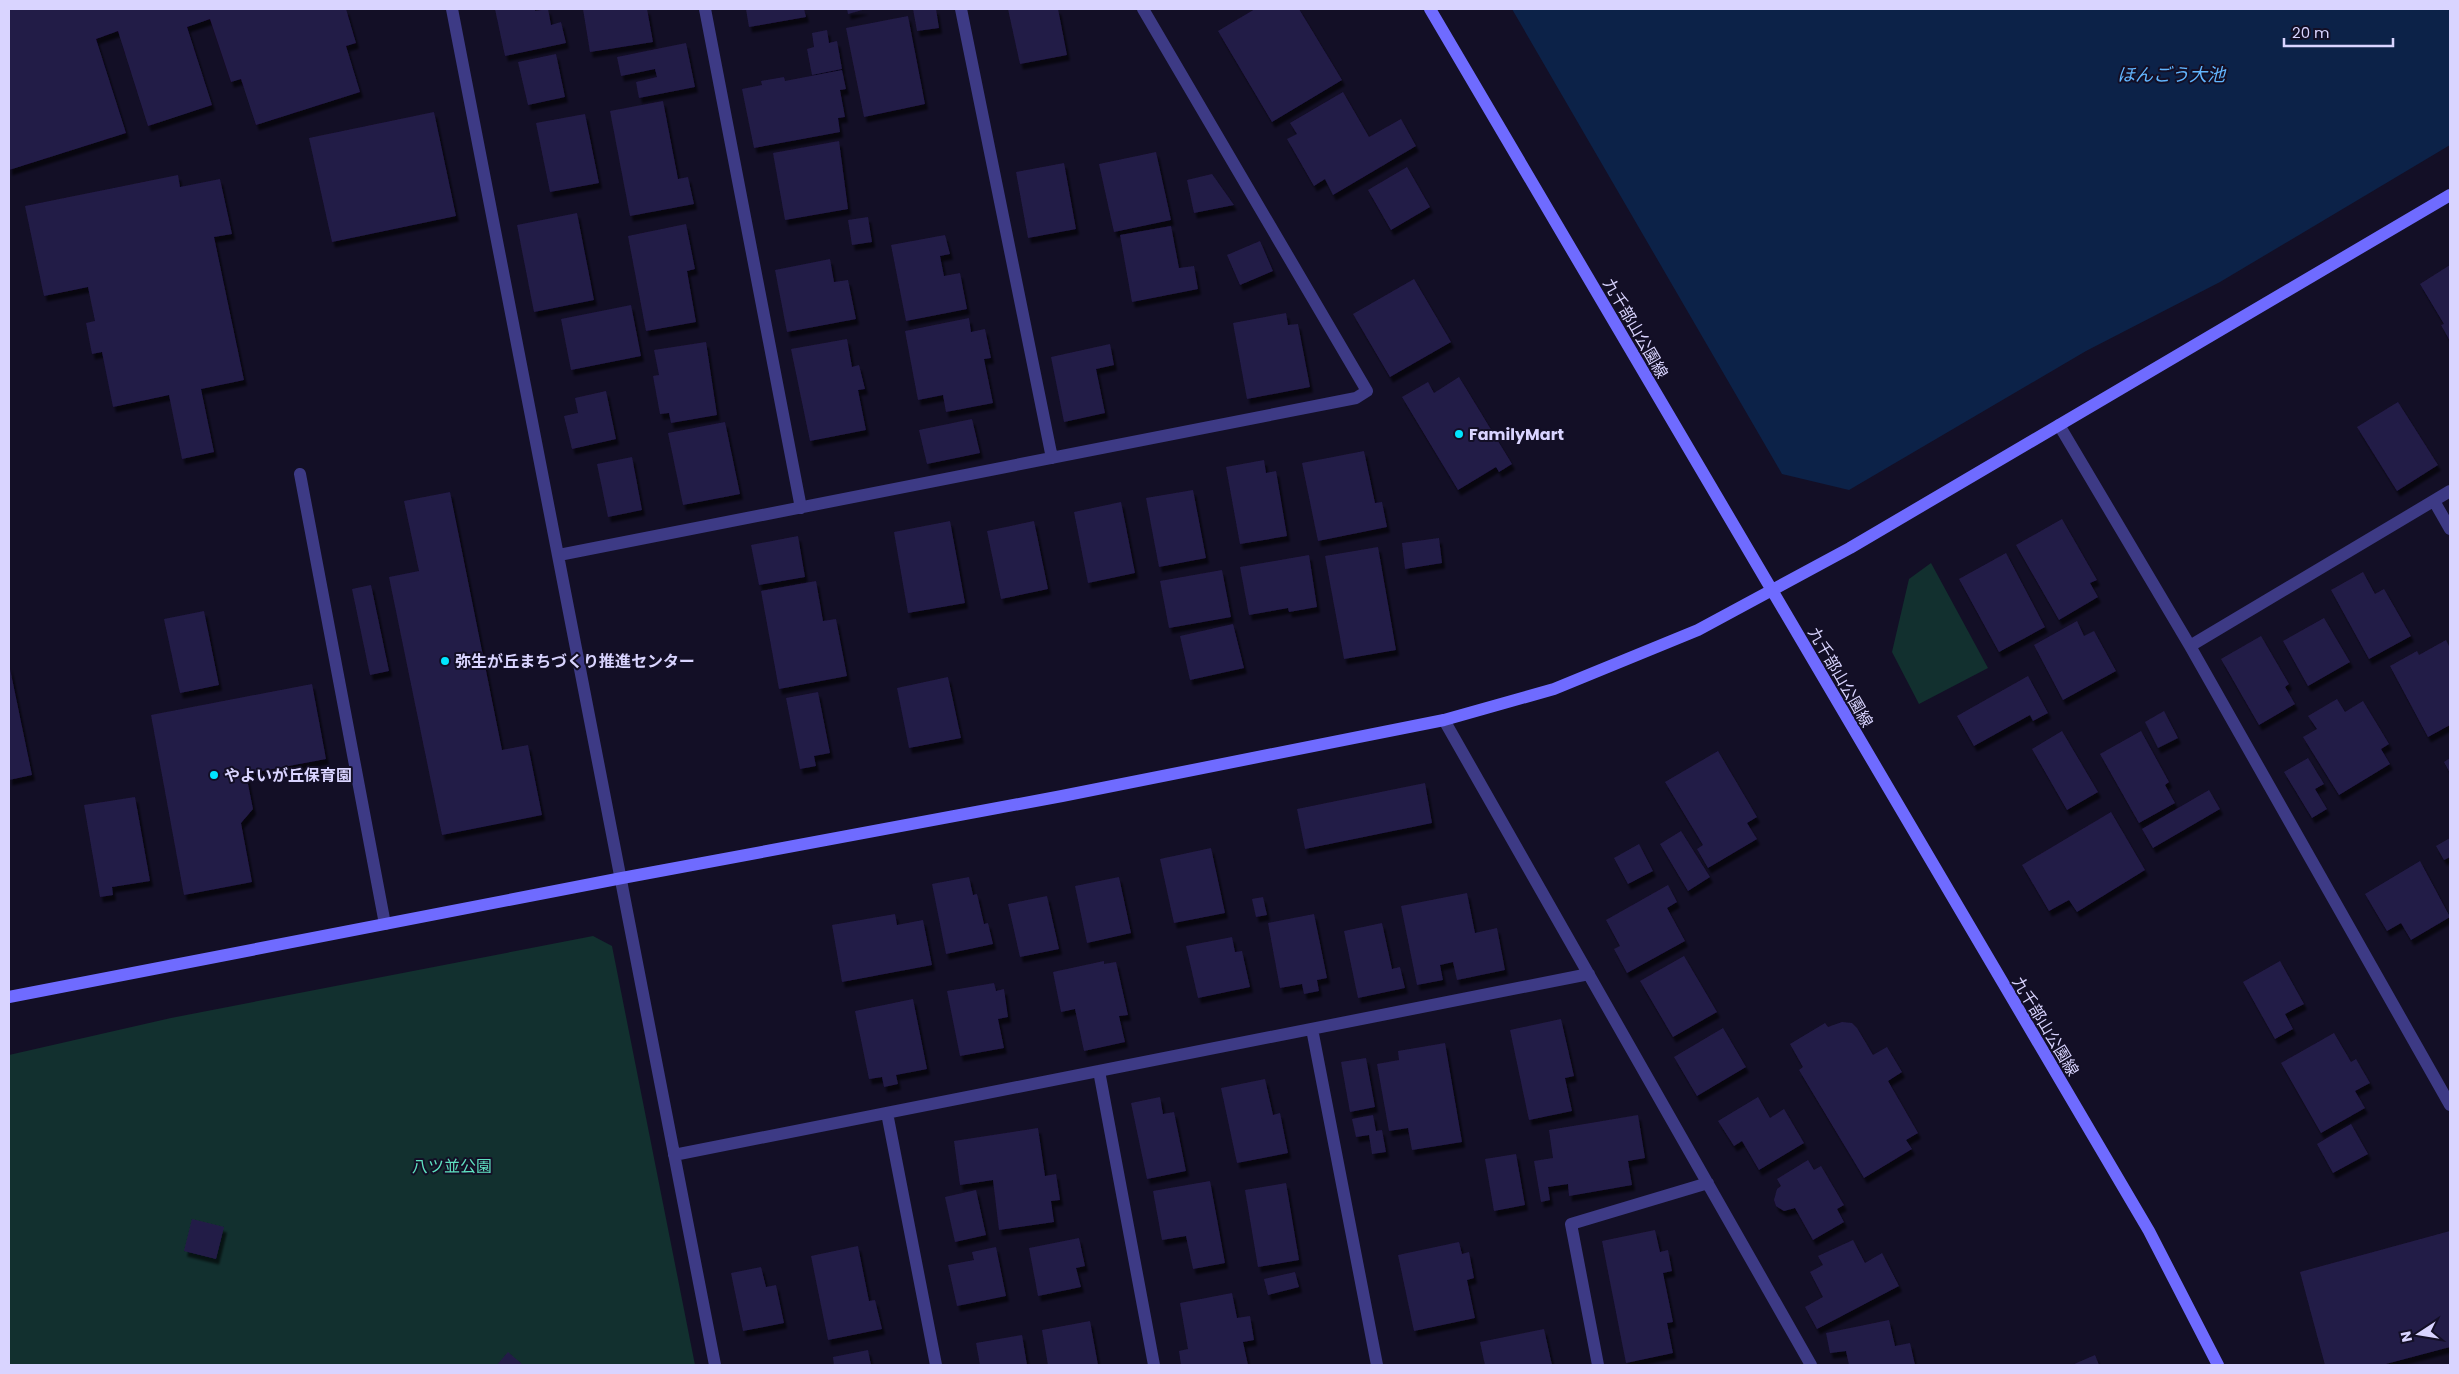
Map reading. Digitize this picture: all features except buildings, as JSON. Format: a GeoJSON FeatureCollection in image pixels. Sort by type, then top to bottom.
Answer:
{"type":"FeatureCollection","features":[{"type":"Feature","properties":{"kind":"street"},"geometry":{"type":"LineString","coordinates":[[452,9],[715,1365]]}},
{"type":"Feature","properties":{"kind":"street"},"geometry":{"type":"LineString","coordinates":[[704,9],[801,508]]}},
{"type":"Feature","properties":{"kind":"street"},"geometry":{"type":"LineString","coordinates":[[961,9],[1052,458]]}},
{"type":"Feature","properties":{"kind":"street"},"geometry":{"type":"LineString","coordinates":[[559,556],[1356,398],[1367,391],[1143,9]]}},
{"type":"Feature","properties":{"kind":"street","name":"九千部山公園線"},"geometry":{"type":"LineString","coordinates":[[1430,9],[2149,1231],[2218,1365]]}},
{"type":"Feature","properties":{"kind":"street"},"geometry":{"type":"LineString","coordinates":[[9,997],[622,878],[1062,796],[1444,720],[1554,689],[1698,630],[1770,589],[1850,548],[2450,195]]}},
{"type":"Feature","properties":{"kind":"street"},"geometry":{"type":"LineString","coordinates":[[2058,425],[2190,646],[2450,1105]]}},
{"type":"Feature","properties":{"kind":"street"},"geometry":{"type":"LineString","coordinates":[[300,474],[385,924]]}},
{"type":"Feature","properties":{"kind":"street"},"geometry":{"type":"LineString","coordinates":[[2190,646],[2450,491]]}},
{"type":"Feature","properties":{"kind":"street"},"geometry":{"type":"LineString","coordinates":[[2434,501],[2450,529]]}},
{"type":"Feature","properties":{"kind":"street"},"geometry":{"type":"LineString","coordinates":[[1444,720],[1811,1365]]}},
{"type":"Feature","properties":{"kind":"street"},"geometry":{"type":"LineString","coordinates":[[674,1155],[1589,974]]}},
{"type":"Feature","properties":{"kind":"street"},"geometry":{"type":"LineString","coordinates":[[1312,1030],[1377,1365]]}},
{"type":"Feature","properties":{"kind":"street"},"geometry":{"type":"LineString","coordinates":[[1099,1071],[1154,1365]]}},
{"type":"Feature","properties":{"kind":"street"},"geometry":{"type":"LineString","coordinates":[[887,1113],[936,1365]]}},
{"type":"Feature","properties":{"kind":"street"},"geometry":{"type":"LineString","coordinates":[[1598,1365],[1571,1224],[1708,1183]]}},
{"type":"Feature","properties":{"kind":"green space"},"geometry":{"type":"Polygon","coordinates":[[[1931,563],[1988,668],[1919,704],[1892,652],[1909,579],[1931,563]]]}},
{"type":"Feature","properties":{"kind":"green space","name":"八ツ並公園"},"geometry":{"type":"Polygon","coordinates":[[[593,936],[612,946],[695,1365],[9,1365],[9,1055],[171,1018],[593,936]]]}},
{"type":"Feature","properties":{"kind":"water","name":"ほんごう大池"},"geometry":{"type":"Polygon","coordinates":[[[1512,9],[2450,9],[2450,145],[2220,282],[2086,351],[1849,490],[1782,474],[1512,9]]]}},
{"type":"Feature","properties":{"kind":"place","name":"FamilyMart"},"geometry":{"type":"Point","coordinates":[1459,434]}},
{"type":"Feature","properties":{"kind":"place","name":"弥生が丘まちづくり推進センター"},"geometry":{"type":"Point","coordinates":[445,661]}},
{"type":"Feature","properties":{"kind":"place","name":"やよいが丘保育園"},"geometry":{"type":"Point","coordinates":[214,775]}}]}
